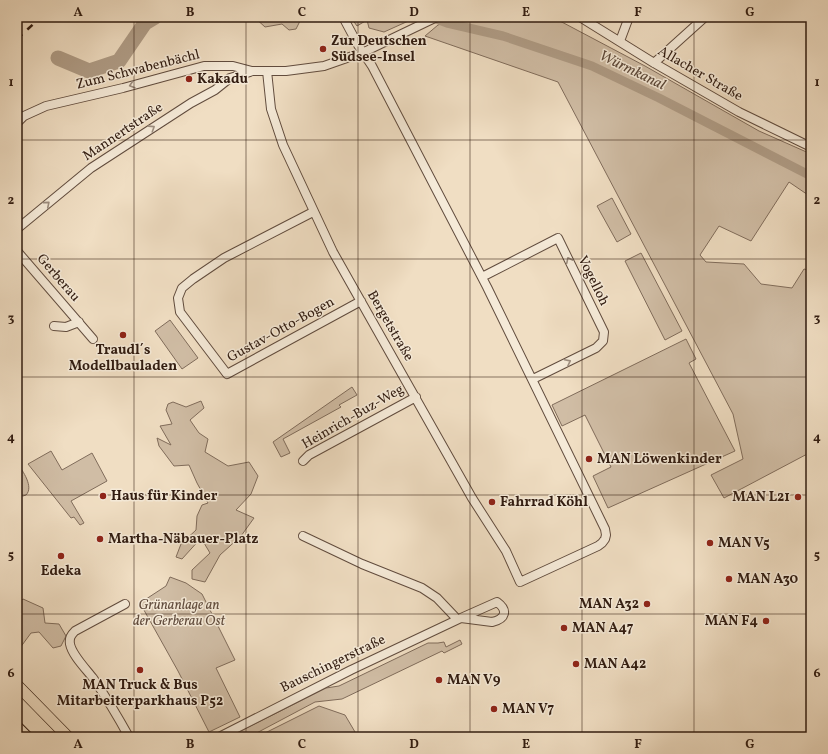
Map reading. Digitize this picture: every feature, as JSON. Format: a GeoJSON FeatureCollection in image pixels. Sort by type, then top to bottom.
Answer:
{"type":"FeatureCollection","features":[{"type":"Feature","properties":{"kind":"highway"},"geometry":{"type":"LineString","coordinates":[[17,728],[26,737]]}},
{"type":"Feature","properties":{"kind":"main road"},"geometry":{"type":"LineString","coordinates":[[17,684],[68,737]]}},
{"type":"Feature","properties":{"kind":"street"},"geometry":{"type":"LineString","coordinates":[[343,17],[400,118],[533,379]]}},
{"type":"Feature","properties":{"kind":"street"},"geometry":{"type":"LineString","coordinates":[[364,52],[437,17]]}},
{"type":"Feature","properties":{"kind":"street","name":"Allacher Straße"},"geometry":{"type":"LineString","coordinates":[[580,17],[654,63],[739,112],[811,147]]}},
{"type":"Feature","properties":{"kind":"street"},"geometry":{"type":"LineString","coordinates":[[620,41],[629,17]]}},
{"type":"Feature","properties":{"kind":"street"},"geometry":{"type":"LineString","coordinates":[[654,63],[705,17]]}},
{"type":"Feature","properties":{"kind":"street","name":"Zum Schwabenbächl"},"geometry":{"type":"LineString","coordinates":[[17,123],[24,116],[46,106],[122,88],[204,66],[233,66],[252,71],[314,68],[343,60],[364,52]]}},
{"type":"Feature","properties":{"kind":"street","name":"Mannertstraße"},"geometry":{"type":"LineString","coordinates":[[17,229],[91,168],[191,103],[215,90],[230,78],[252,71]]}},
{"type":"Feature","properties":{"kind":"street","name":"Bergetstraße"},"geometry":{"type":"LineString","coordinates":[[267,71],[271,109],[284,146],[313,212],[333,252],[472,498],[506,552],[520,582],[588,551],[602,543],[605,539],[605,529],[533,379]]}},
{"type":"Feature","properties":{"kind":"street","name":"Gustav-Otto-Bogen"},"geometry":{"type":"LineString","coordinates":[[313,212],[224,258],[192,278],[182,288],[178,298],[180,312],[227,374],[361,302]]}},
{"type":"Feature","properties":{"kind":"street","name":"Vogelloh"},"geometry":{"type":"LineString","coordinates":[[482,277],[558,238],[604,332],[603,341],[596,348],[533,379]]}},
{"type":"Feature","properties":{"kind":"street","name":"Gerberau"},"geometry":{"type":"LineString","coordinates":[[17,251],[93,339]]}},
{"type":"Feature","properties":{"kind":"street","name":"Gerberau"},"geometry":{"type":"LineString","coordinates":[[54,326],[66,327],[79,322]]}},
{"type":"Feature","properties":{"kind":"street","name":"Heinrich-Buz-Weg"},"geometry":{"type":"LineString","coordinates":[[303,461],[307,456],[416,397]]}},
{"type":"Feature","properties":{"kind":"street"},"geometry":{"type":"LineString","coordinates":[[303,536],[362,564],[422,588],[437,598],[459,618]]}},
{"type":"Feature","properties":{"kind":"street","name":"Bauschingerstraße"},"geometry":{"type":"LineString","coordinates":[[219,737],[459,618],[497,602],[503,606],[503,617],[496,622],[459,618]]}},
{"type":"Feature","properties":{"kind":"street"},"geometry":{"type":"LineString","coordinates":[[125,604],[71,634],[70,646],[103,693],[129,737]]}},
{"type":"Feature","properties":{"kind":"green space"},"geometry":{"type":"Polygon","coordinates":[[[254,17],[302,17],[296,29],[289,30],[282,24],[265,27],[254,17]]]}},
{"type":"Feature","properties":{"kind":"green space"},"geometry":{"type":"Polygon","coordinates":[[[352,17],[415,18],[384,32],[369,28],[367,20],[357,26],[352,17]]]}},
{"type":"Feature","properties":{"kind":"green space"},"geometry":{"type":"Polygon","coordinates":[[[461,17],[550,17],[558,20],[645,66],[759,131],[811,154],[811,197],[789,182],[751,241],[719,226],[700,255],[706,262],[744,264],[761,284],[792,288],[804,269],[811,271],[811,452],[724,498],[711,475],[743,459],[733,414],[558,82],[425,36],[438,25],[461,17]]]}},
{"type":"Feature","properties":{"kind":"green space"},"geometry":{"type":"Polygon","coordinates":[[[612,198],[631,234],[617,242],[597,206],[612,198]]]}},
{"type":"Feature","properties":{"kind":"green space"},"geometry":{"type":"Polygon","coordinates":[[[641,253],[682,331],[665,340],[625,261],[641,253]]]}},
{"type":"Feature","properties":{"kind":"green space"},"geometry":{"type":"Polygon","coordinates":[[[170,320],[198,358],[182,369],[155,331],[170,320]]]}},
{"type":"Feature","properties":{"kind":"green space"},"geometry":{"type":"Polygon","coordinates":[[[686,339],[696,359],[689,363],[735,451],[608,508],[593,476],[611,467],[585,415],[562,426],[552,405],[686,339]]]}},
{"type":"Feature","properties":{"kind":"green space"},"geometry":{"type":"Polygon","coordinates":[[[352,387],[357,395],[339,405],[341,407],[283,439],[290,453],[281,457],[273,442],[352,387]]]}},
{"type":"Feature","properties":{"kind":"green space"},"geometry":{"type":"Polygon","coordinates":[[[201,401],[204,408],[190,420],[199,433],[208,439],[205,452],[228,466],[249,462],[258,476],[251,494],[236,510],[254,518],[241,536],[220,555],[205,582],[192,579],[192,570],[210,553],[201,538],[182,559],[176,557],[181,544],[196,530],[197,516],[202,505],[208,503],[189,465],[174,466],[159,446],[157,438],[171,445],[160,426],[172,424],[166,410],[168,404],[173,402],[186,407],[201,401]]]}},
{"type":"Feature","properties":{"kind":"green space"},"geometry":{"type":"Polygon","coordinates":[[[51,451],[62,470],[92,453],[107,481],[71,501],[84,523],[80,525],[74,517],[71,518],[28,464],[51,451]]]}},
{"type":"Feature","properties":{"kind":"green space"},"geometry":{"type":"Polygon","coordinates":[[[17,463],[27,479],[29,488],[26,495],[23,496],[17,494],[17,463]]]}},
{"type":"Feature","properties":{"kind":"green space","name":"Grünanlage an der Gerberau Ost"},"geometry":{"type":"Polygon","coordinates":[[[170,577],[186,583],[202,594],[235,660],[216,668],[240,717],[209,732],[178,671],[140,603],[166,586],[170,577]]]}},
{"type":"Feature","properties":{"kind":"green space"},"geometry":{"type":"Polygon","coordinates":[[[23,599],[43,608],[45,623],[59,624],[66,636],[61,646],[53,648],[39,632],[31,633],[17,652],[17,605],[23,599]]]}},
{"type":"Feature","properties":{"kind":"green space"},"geometry":{"type":"Polygon","coordinates":[[[460,640],[462,644],[444,653],[442,651],[342,699],[315,702],[249,737],[229,737],[326,688],[339,686],[428,643],[444,642],[446,647],[460,640]]]}},
{"type":"Feature","properties":{"kind":"green space"},"geometry":{"type":"Polygon","coordinates":[[[319,706],[345,715],[358,737],[257,737],[319,706]]]}},
{"type":"Feature","properties":{"kind":"waterway"},"geometry":{"type":"LineString","coordinates":[[58,58],[89,71],[119,61],[145,23],[155,17]]}},
{"type":"Feature","properties":{"kind":"waterway","name":"Würmkanal"},"geometry":{"type":"LineString","coordinates":[[431,17],[447,23],[503,36],[592,66],[659,98],[811,176]]}},
{"type":"Feature","properties":{"kind":"railway"},"geometry":{"type":"LineString","coordinates":[[17,39],[41,17]]}},
{"type":"Feature","properties":{"kind":"place","name":"Zur Deutschen Südsee-Insel"},"geometry":{"type":"Point","coordinates":[323,49]}},
{"type":"Feature","properties":{"kind":"place","name":"Kakadu"},"geometry":{"type":"Point","coordinates":[189,79]}},
{"type":"Feature","properties":{"kind":"place","name":"Traudl´s Modellbauladen"},"geometry":{"type":"Point","coordinates":[123,335]}},
{"type":"Feature","properties":{"kind":"place","name":"MAN Löwenkinder"},"geometry":{"type":"Point","coordinates":[589,459]}},
{"type":"Feature","properties":{"kind":"place","name":"Haus für Kinder"},"geometry":{"type":"Point","coordinates":[103,496]}},
{"type":"Feature","properties":{"kind":"place","name":"MAN L21"},"geometry":{"type":"Point","coordinates":[798,497]}},
{"type":"Feature","properties":{"kind":"place","name":"Fahrrad Köhl"},"geometry":{"type":"Point","coordinates":[492,502]}},
{"type":"Feature","properties":{"kind":"place","name":"Martha-Näbauer-Platz"},"geometry":{"type":"Point","coordinates":[100,539]}},
{"type":"Feature","properties":{"kind":"place","name":"MAN V5"},"geometry":{"type":"Point","coordinates":[710,543]}},
{"type":"Feature","properties":{"kind":"place","name":"Edeka"},"geometry":{"type":"Point","coordinates":[61,556]}},
{"type":"Feature","properties":{"kind":"place","name":"MAN A30"},"geometry":{"type":"Point","coordinates":[729,579]}},
{"type":"Feature","properties":{"kind":"place","name":"MAN A32"},"geometry":{"type":"Point","coordinates":[647,604]}},
{"type":"Feature","properties":{"kind":"place","name":"MAN F4"},"geometry":{"type":"Point","coordinates":[766,621]}},
{"type":"Feature","properties":{"kind":"place","name":"MAN A47"},"geometry":{"type":"Point","coordinates":[564,628]}},
{"type":"Feature","properties":{"kind":"place","name":"MAN A42"},"geometry":{"type":"Point","coordinates":[576,664]}},
{"type":"Feature","properties":{"kind":"place","name":"MAN Truck & Bus Mitarbeiterparkhaus P52"},"geometry":{"type":"Point","coordinates":[140,670]}},
{"type":"Feature","properties":{"kind":"place","name":"MAN V9"},"geometry":{"type":"Point","coordinates":[439,680]}},
{"type":"Feature","properties":{"kind":"place","name":"MAN V7"},"geometry":{"type":"Point","coordinates":[494,709]}}]}
